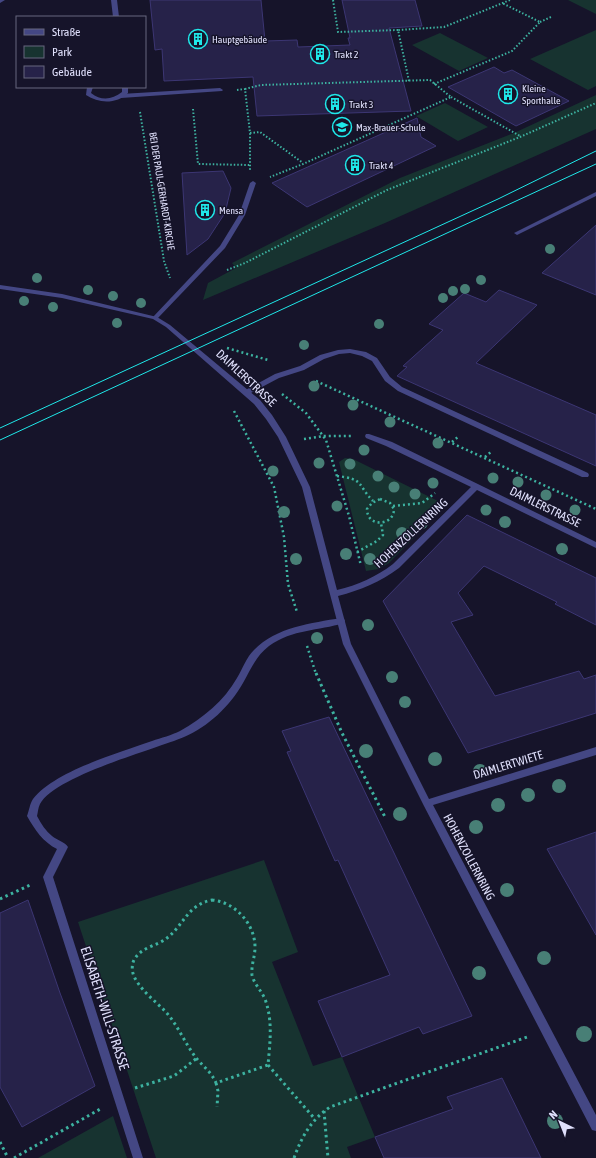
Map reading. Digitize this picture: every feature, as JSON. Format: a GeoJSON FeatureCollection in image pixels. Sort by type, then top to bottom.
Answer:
{"type":"FeatureCollection","features":[{"type":"Feature","properties":{"kind":"street"},"geometry":{"type":"LineString","coordinates":[[114,0],[116,16]]}},
{"type":"Feature","properties":{"kind":"street"},"geometry":{"type":"LineString","coordinates":[[90,88],[88,94],[97,99],[109,100],[121,96],[220,90]]}},
{"type":"Feature","properties":{"kind":"street"},"geometry":{"type":"LineString","coordinates":[[121,96],[124,93],[125,88]]}},
{"type":"Feature","properties":{"kind":"street"},"geometry":{"type":"LineString","coordinates":[[155,318],[186,287],[222,247],[242,215],[253,183]]}},
{"type":"Feature","properties":{"kind":"street"},"geometry":{"type":"LineString","coordinates":[[517,234],[596,194]]}},
{"type":"Feature","properties":{"kind":"street","name":"DAIMLERSTRASSE"},"geometry":{"type":"LineString","coordinates":[[0,287],[62,296],[155,318],[168,326],[246,392],[269,417],[285,442]]}},
{"type":"Feature","properties":{"kind":"street"},"geometry":{"type":"LineString","coordinates":[[246,392],[267,381],[293,371],[322,357],[338,352],[350,351],[364,354],[375,360],[387,379],[400,389],[585,475]]}},
{"type":"Feature","properties":{"kind":"street","name":"DAIMLERSTRASSE"},"geometry":{"type":"LineString","coordinates":[[369,436],[389,444],[596,545]]}},
{"type":"Feature","properties":{"kind":"street","name":"HOHENZOLLERNRING"},"geometry":{"type":"LineString","coordinates":[[285,442],[305,483],[313,508],[333,594],[347,644],[427,803],[596,1126]]}},
{"type":"Feature","properties":{"kind":"street","name":"HOHENZOLLERNRING"},"geometry":{"type":"LineString","coordinates":[[333,594],[364,586],[382,577],[396,566],[476,487]]}},
{"type":"Feature","properties":{"kind":"street"},"geometry":{"type":"LineString","coordinates":[[50,872],[63,847],[47,837],[37,828],[32,816],[36,802],[48,790],[67,778],[103,762],[182,734],[208,718],[226,701],[257,652],[280,636],[302,628],[341,622]]}},
{"type":"Feature","properties":{"kind":"street","name":"DAIMLERTWIETE"},"geometry":{"type":"LineString","coordinates":[[427,803],[596,751]]}},
{"type":"Feature","properties":{"kind":"street","name":"ELISABETH-WILL-STRASSE"},"geometry":{"type":"LineString","coordinates":[[50,872],[138,1158]]}},
{"type":"Feature","properties":{"kind":"path"},"geometry":{"type":"LineString","coordinates":[[333,0],[338,32],[444,27],[510,0]]}},
{"type":"Feature","properties":{"kind":"path"},"geometry":{"type":"LineString","coordinates":[[502,3],[540,22]]}},
{"type":"Feature","properties":{"kind":"path"},"geometry":{"type":"LineString","coordinates":[[434,84],[512,51],[540,22],[551,18]]}},
{"type":"Feature","properties":{"kind":"path"},"geometry":{"type":"LineString","coordinates":[[398,30],[409,81]]}},
{"type":"Feature","properties":{"kind":"path"},"geometry":{"type":"LineString","coordinates":[[220,90],[245,90],[261,85],[430,80],[450,97],[520,137]]}},
{"type":"Feature","properties":{"kind":"path"},"geometry":{"type":"LineString","coordinates":[[245,90],[250,133],[249,165],[253,183],[303,164],[450,97]]}},
{"type":"Feature","properties":{"kind":"path"},"geometry":{"type":"LineString","coordinates":[[191,92],[198,164],[249,165]]}},
{"type":"Feature","properties":{"kind":"path","name":"BEI DER PAUL-GERHARDT-KIRCHE"},"geometry":{"type":"LineString","coordinates":[[121,96],[133,100],[140,107],[164,261],[172,284],[186,287]]}},
{"type":"Feature","properties":{"kind":"path"},"geometry":{"type":"LineString","coordinates":[[222,272],[245,263],[387,190],[520,137],[596,103]]}},
{"type":"Feature","properties":{"kind":"path"},"geometry":{"type":"LineString","coordinates":[[250,133],[260,132],[303,164]]}},
{"type":"Feature","properties":{"kind":"path"},"geometry":{"type":"LineString","coordinates":[[227,348],[277,363],[596,509]]}},
{"type":"Feature","properties":{"kind":"path"},"geometry":{"type":"LineString","coordinates":[[267,381],[306,413],[324,436],[337,476],[357,552],[364,586]]}},
{"type":"Feature","properties":{"kind":"path"},"geometry":{"type":"LineString","coordinates":[[234,411],[274,487],[284,537],[288,584],[313,666],[335,716],[385,817]]}},
{"type":"Feature","properties":{"kind":"path"},"geometry":{"type":"LineString","coordinates":[[285,442],[324,436],[369,436]]}},
{"type":"Feature","properties":{"kind":"path"},"geometry":{"type":"LineString","coordinates":[[337,476],[355,479],[362,485],[364,492],[373,501]]}},
{"type":"Feature","properties":{"kind":"path"},"geometry":{"type":"LineString","coordinates":[[393,506],[422,503],[435,493]]}},
{"type":"Feature","properties":{"kind":"path"},"geometry":{"type":"LineString","coordinates":[[380,499],[387,501],[393,506],[395,511],[393,517],[388,522],[381,523],[370,519],[367,514],[369,504],[373,501],[380,499]]}},
{"type":"Feature","properties":{"kind":"path"},"geometry":{"type":"LineString","coordinates":[[357,552],[377,541],[383,535],[381,523]]}},
{"type":"Feature","properties":{"kind":"path"},"geometry":{"type":"LineString","coordinates":[[0,899],[50,872]]}},
{"type":"Feature","properties":{"kind":"path"},"geometry":{"type":"LineString","coordinates":[[217,1107],[216,1083],[197,1058],[170,1016],[134,978],[132,964],[138,954],[157,945],[175,932],[184,918],[194,908],[202,902],[212,900],[228,904],[237,910],[252,932],[255,946],[252,974],[270,1011],[272,1026],[268,1065],[314,1118]]}},
{"type":"Feature","properties":{"kind":"path"},"geometry":{"type":"LineString","coordinates":[[294,1158],[302,1135],[314,1118],[330,1107],[546,1030]]}},
{"type":"Feature","properties":{"kind":"path"},"geometry":{"type":"LineString","coordinates":[[14,1158],[120,1099],[130,1090],[174,1076],[197,1058]]}},
{"type":"Feature","properties":{"kind":"path"},"geometry":{"type":"LineString","coordinates":[[216,1083],[268,1065]]}},
{"type":"Feature","properties":{"kind":"path"},"geometry":{"type":"LineString","coordinates":[[324,1111],[328,1158]]}},
{"type":"Feature","properties":{"kind":"path"},"geometry":{"type":"LineString","coordinates":[[0,1142],[8,1158]]}},
{"type":"Feature","properties":{"kind":"green space"},"geometry":{"type":"Polygon","coordinates":[[[568,0],[596,0],[596,14],[568,0]]]}},
{"type":"Feature","properties":{"kind":"green space"},"geometry":{"type":"Polygon","coordinates":[[[596,30],[596,86],[588,90],[530,59],[596,30]]]}},
{"type":"Feature","properties":{"kind":"green space"},"geometry":{"type":"Polygon","coordinates":[[[440,33],[488,58],[459,71],[412,45],[440,33]]]}},
{"type":"Feature","properties":{"kind":"green space"},"geometry":{"type":"Polygon","coordinates":[[[596,95],[596,129],[385,223],[203,300],[208,283],[236,268],[232,263],[400,178],[514,133],[596,95]]]}},
{"type":"Feature","properties":{"kind":"green space"},"geometry":{"type":"Polygon","coordinates":[[[445,103],[488,127],[458,141],[416,116],[445,103]]]}},
{"type":"Feature","properties":{"kind":"green space"},"geometry":{"type":"Polygon","coordinates":[[[345,458],[353,459],[446,505],[389,563],[379,569],[366,571],[339,462],[345,458]]]}},
{"type":"Feature","properties":{"kind":"green space"},"geometry":{"type":"Polygon","coordinates":[[[264,860],[298,952],[272,962],[313,1066],[342,1057],[375,1137],[347,1147],[351,1158],[156,1158],[78,922],[264,860]]]}},
{"type":"Feature","properties":{"kind":"green space"},"geometry":{"type":"Polygon","coordinates":[[[113,1116],[127,1158],[38,1158],[113,1116]]]}},
{"type":"Feature","properties":{"kind":"building"},"geometry":{"type":"Polygon","coordinates":[[[150,0],[261,0],[265,41],[297,40],[298,47],[350,45],[348,38],[350,38],[342,0],[415,0],[422,26],[389,28],[411,111],[257,116],[253,77],[164,81],[162,49],[155,50],[150,0]]]}},
{"type":"Feature","properties":{"kind":"building","name":"Kleine Sporthalle"},"geometry":{"type":"Polygon","coordinates":[[[494,67],[504,73],[512,70],[569,101],[516,126],[448,87],[494,67]]]}},
{"type":"Feature","properties":{"kind":"building","name":"Trakt 4"},"geometry":{"type":"Polygon","coordinates":[[[417,118],[421,137],[436,146],[307,207],[272,183],[417,118]]]}},
{"type":"Feature","properties":{"kind":"building","name":"Mensa"},"geometry":{"type":"Polygon","coordinates":[[[223,171],[231,188],[225,213],[208,239],[187,255],[182,173],[223,171]]]}},
{"type":"Feature","properties":{"kind":"building"},"geometry":{"type":"Polygon","coordinates":[[[596,225],[596,295],[542,273],[596,225]]]}},
{"type":"Feature","properties":{"kind":"building"},"geometry":{"type":"Polygon","coordinates":[[[499,290],[537,305],[476,363],[596,415],[596,466],[397,376],[407,367],[403,366],[443,330],[429,324],[464,293],[486,302],[499,290]]]}},
{"type":"Feature","properties":{"kind":"building"},"geometry":{"type":"Polygon","coordinates":[[[467,515],[596,578],[596,625],[555,604],[557,602],[484,566],[458,593],[473,615],[451,622],[495,696],[579,671],[584,679],[596,675],[596,713],[468,753],[383,601],[467,515]]]}},
{"type":"Feature","properties":{"kind":"building"},"geometry":{"type":"Polygon","coordinates":[[[329,717],[472,1016],[423,1034],[419,1027],[342,1057],[318,1001],[390,975],[338,860],[335,861],[287,752],[291,751],[282,731],[329,717]]]}},
{"type":"Feature","properties":{"kind":"building"},"geometry":{"type":"Polygon","coordinates":[[[596,832],[596,935],[547,849],[596,832]]]}},
{"type":"Feature","properties":{"kind":"building"},"geometry":{"type":"Polygon","coordinates":[[[28,900],[60,993],[95,1086],[22,1127],[0,1087],[0,913],[28,900]]]}},
{"type":"Feature","properties":{"kind":"building"},"geometry":{"type":"Polygon","coordinates":[[[502,1078],[541,1158],[384,1158],[375,1137],[453,1109],[447,1097],[502,1078]]]}},
{"type":"Feature","properties":{"kind":"tram line"},"geometry":{"type":"LineString","coordinates":[[0,428],[498,199],[596,151]]}},
{"type":"Feature","properties":{"kind":"tram line"},"geometry":{"type":"LineString","coordinates":[[0,440],[596,164]]}},
{"type":"Feature","properties":{"kind":"place","name":"Hauptgebäude"},"geometry":{"type":"Point","coordinates":[198,39]}},
{"type":"Feature","properties":{"kind":"place","name":"Trakt 2"},"geometry":{"type":"Point","coordinates":[320,54]}},
{"type":"Feature","properties":{"kind":"place","name":"Kleine Sporthalle"},"geometry":{"type":"Point","coordinates":[508,94]}},
{"type":"Feature","properties":{"kind":"place","name":"Trakt 3"},"geometry":{"type":"Point","coordinates":[335,104]}},
{"type":"Feature","properties":{"kind":"place","name":"Max-Brauer-Schule"},"geometry":{"type":"Point","coordinates":[342,127]}},
{"type":"Feature","properties":{"kind":"place","name":"Trakt 4"},"geometry":{"type":"Point","coordinates":[355,165]}},
{"type":"Feature","properties":{"kind":"place","name":"Mensa"},"geometry":{"type":"Point","coordinates":[205,210]}}]}
